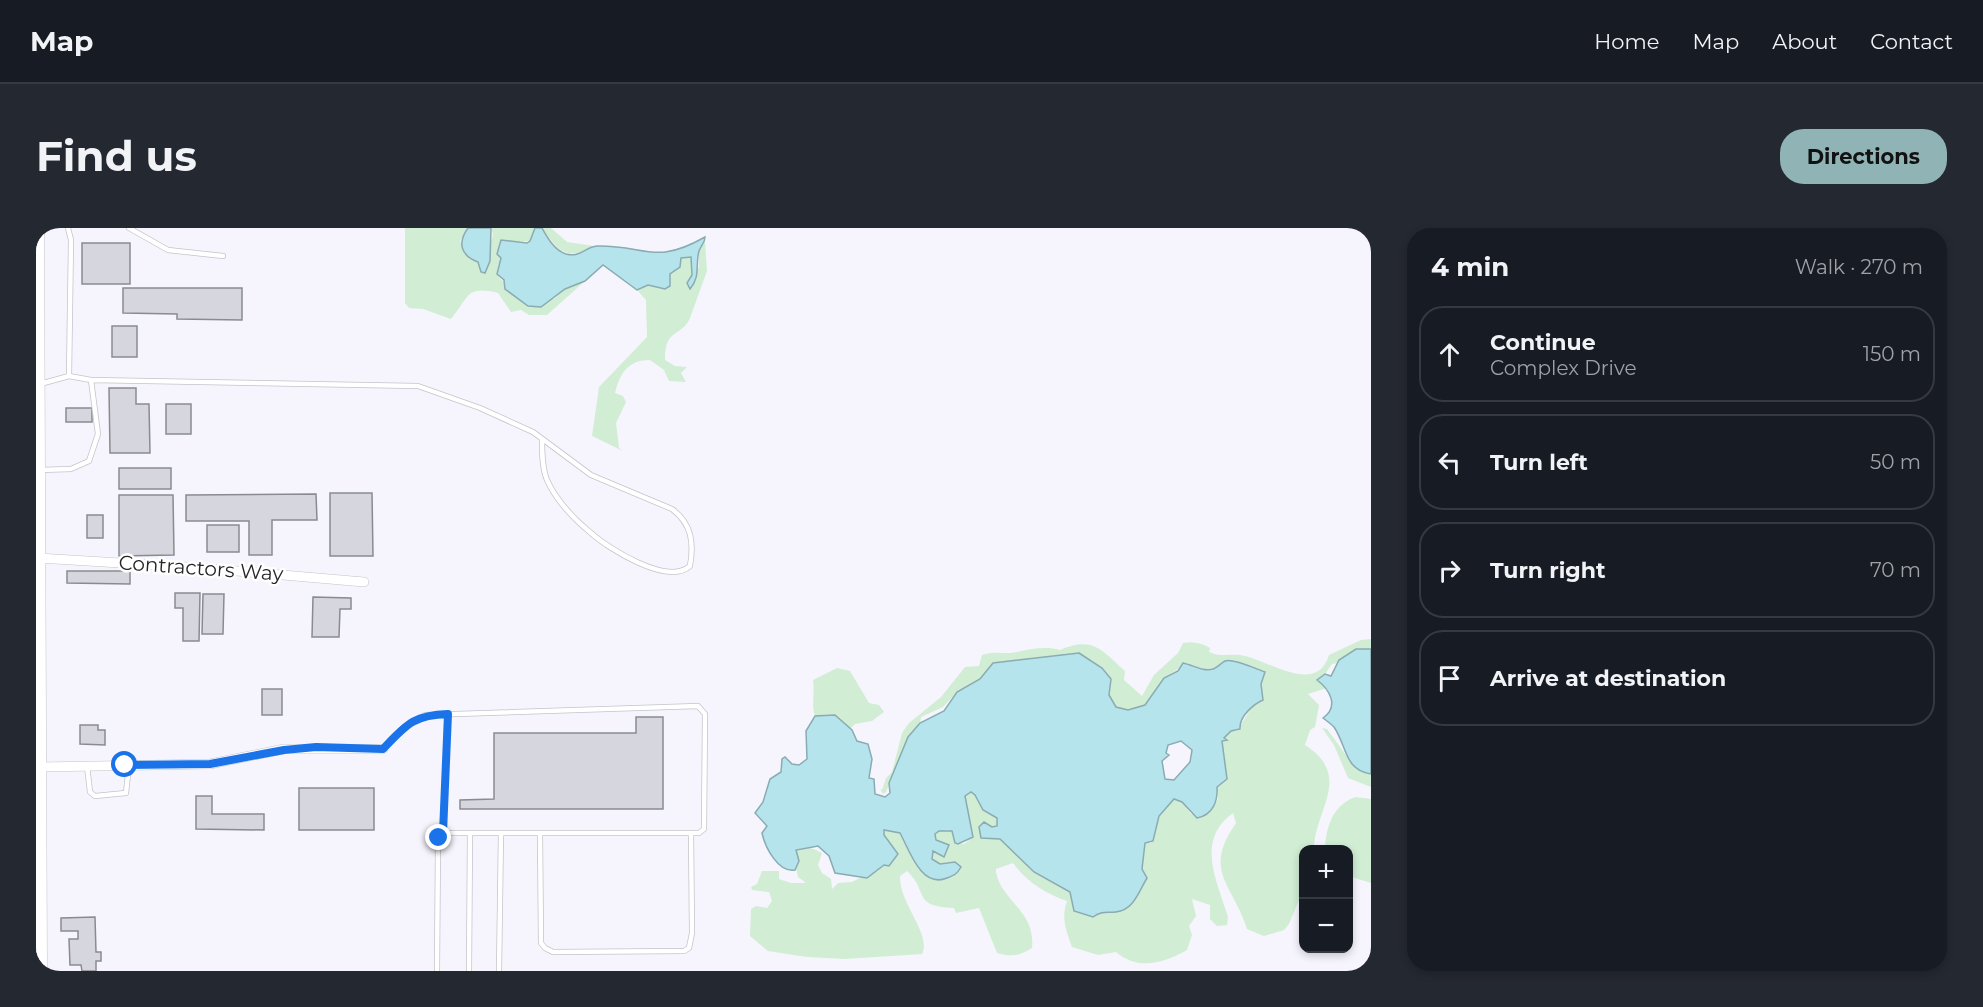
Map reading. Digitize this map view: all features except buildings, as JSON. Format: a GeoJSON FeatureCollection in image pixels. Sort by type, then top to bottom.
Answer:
{"type":"FeatureCollection","features":[{"type":"Feature","properties":{"kind":"main road"},"geometry":{"type":"LineString","coordinates":[[37,228],[37,749],[40,971]]}},
{"type":"Feature","properties":{"kind":"street","name":"Contractors Way"},"geometry":{"type":"LineString","coordinates":[[38,558],[204,568],[364,582]]}},
{"type":"Feature","properties":{"kind":"street"},"geometry":{"type":"LineString","coordinates":[[39,767],[210,764],[284,750],[316,747],[383,749]]}},
{"type":"Feature","properties":{"kind":"lane"},"geometry":{"type":"LineString","coordinates":[[68,228],[71,240],[69,376]]}},
{"type":"Feature","properties":{"kind":"lane"},"geometry":{"type":"LineString","coordinates":[[129,228],[168,250],[223,256]]}},
{"type":"Feature","properties":{"kind":"lane"},"geometry":{"type":"LineString","coordinates":[[37,385],[69,376],[91,380],[418,386],[480,408],[533,432],[591,475],[663,504],[684,518],[693,543],[690,566],[676,573],[659,570],[623,555],[591,533],[558,499],[546,478],[542,439]]}},
{"type":"Feature","properties":{"kind":"lane"},"geometry":{"type":"LineString","coordinates":[[38,470],[71,470],[89,461],[98,434],[91,380]]}},
{"type":"Feature","properties":{"kind":"lane"},"geometry":{"type":"LineString","coordinates":[[383,749],[404,727],[425,715],[698,706],[705,714],[704,829],[699,833],[443,833]]}},
{"type":"Feature","properties":{"kind":"lane"},"geometry":{"type":"LineString","coordinates":[[437,971],[438,842],[443,833],[448,714]]}},
{"type":"Feature","properties":{"kind":"lane"},"geometry":{"type":"LineString","coordinates":[[87,766],[90,792],[95,796],[126,793],[129,765]]}},
{"type":"Feature","properties":{"kind":"lane"},"geometry":{"type":"LineString","coordinates":[[469,971],[470,833]]}},
{"type":"Feature","properties":{"kind":"lane"},"geometry":{"type":"LineString","coordinates":[[499,971],[501,833]]}},
{"type":"Feature","properties":{"kind":"lane"},"geometry":{"type":"LineString","coordinates":[[540,833],[542,943],[545,948],[553,952],[684,951],[689,948],[692,933],[691,833]]}},
{"type":"Feature","properties":{"kind":"green space"},"geometry":{"type":"Polygon","coordinates":[[[405,228],[468,228],[460,241],[469,259],[478,262],[481,271],[493,235],[491,228],[535,228],[530,241],[500,242],[497,253],[501,258],[497,272],[502,281],[515,288],[554,299],[564,289],[585,281],[547,315],[529,315],[521,310],[511,312],[498,293],[487,291],[473,292],[469,295],[451,319],[423,309],[409,308],[405,303],[405,228]]]}},
{"type":"Feature","properties":{"kind":"green space"},"geometry":{"type":"Polygon","coordinates":[[[542,228],[551,228],[567,242],[594,246],[576,253],[563,251],[542,228]]]}},
{"type":"Feature","properties":{"kind":"green space"},"geometry":{"type":"Polygon","coordinates":[[[705,241],[707,271],[690,318],[671,337],[666,350],[665,360],[675,366],[687,367],[681,373],[686,382],[669,381],[664,370],[650,360],[636,362],[626,369],[619,379],[615,393],[623,396],[626,402],[616,423],[619,448],[623,451],[592,436],[599,387],[647,337],[646,300],[637,290],[648,285],[665,289],[669,274],[680,267],[681,258],[691,257],[692,276],[687,283],[699,267],[699,250],[705,241]]]}},
{"type":"Feature","properties":{"kind":"green space"},"geometry":{"type":"Polygon","coordinates":[[[1371,639],[1371,649],[1356,649],[1339,660],[1339,663],[1332,664],[1323,677],[1317,680],[1327,688],[1308,694],[1319,705],[1315,727],[1310,730],[1305,745],[1319,757],[1327,769],[1328,794],[1315,845],[1299,845],[1299,900],[1289,924],[1284,930],[1264,936],[1247,929],[1228,889],[1221,866],[1221,854],[1236,823],[1233,813],[1221,824],[1212,848],[1212,862],[1228,917],[1227,925],[1217,926],[1210,919],[1210,905],[1192,899],[1196,916],[1189,926],[1192,935],[1187,950],[1160,961],[1133,962],[1116,952],[1098,955],[1072,947],[1064,919],[1067,901],[1037,886],[1013,863],[996,869],[996,872],[1004,891],[1024,915],[1029,925],[1032,948],[1023,953],[1007,955],[997,953],[979,908],[956,913],[954,908],[941,907],[926,901],[907,871],[900,876],[901,887],[923,937],[922,954],[845,959],[807,957],[768,951],[750,936],[751,909],[756,906],[767,908],[772,901],[769,892],[752,890],[751,887],[757,884],[762,871],[779,871],[779,879],[791,883],[806,883],[798,877],[796,868],[799,861],[796,850],[799,848],[809,848],[822,853],[818,865],[822,873],[831,879],[832,889],[838,883],[852,882],[884,865],[888,866],[898,854],[884,835],[884,829],[900,833],[917,864],[932,879],[956,875],[961,866],[948,862],[940,864],[932,859],[931,853],[946,853],[949,845],[936,840],[935,834],[939,831],[953,831],[955,843],[964,844],[973,837],[965,796],[971,792],[975,794],[983,810],[997,818],[998,826],[992,827],[987,824],[997,838],[1013,848],[1034,872],[1070,892],[1072,903],[1093,917],[1129,906],[1137,897],[1147,878],[1142,869],[1145,843],[1151,843],[1159,816],[1174,799],[1182,802],[1191,814],[1210,811],[1218,799],[1217,786],[1226,779],[1222,740],[1231,731],[1237,731],[1255,702],[1263,699],[1261,684],[1265,672],[1236,662],[1209,669],[1195,668],[1187,663],[1164,678],[1145,705],[1128,710],[1116,708],[1109,695],[1111,685],[1079,653],[993,663],[980,679],[957,692],[943,707],[921,717],[920,725],[908,737],[886,792],[883,794],[880,789],[882,790],[886,778],[892,772],[902,733],[909,723],[941,697],[965,667],[979,666],[982,655],[1013,653],[1038,648],[1060,650],[1081,644],[1089,645],[1103,651],[1125,671],[1124,680],[1142,696],[1154,675],[1178,653],[1183,643],[1200,644],[1210,648],[1209,652],[1213,654],[1240,655],[1303,675],[1314,673],[1323,667],[1329,655],[1361,640],[1371,639]]]}},
{"type":"Feature","properties":{"kind":"green space"},"geometry":{"type":"Polygon","coordinates":[[[837,668],[850,671],[869,703],[879,705],[884,712],[872,721],[855,724],[850,729],[835,715],[815,716],[813,680],[837,668]]]}},
{"type":"Feature","properties":{"kind":"green space"},"geometry":{"type":"Polygon","coordinates":[[[1322,728],[1327,729],[1356,769],[1371,774],[1371,787],[1348,778],[1334,745],[1322,728]]]}},
{"type":"Feature","properties":{"kind":"green space"},"geometry":{"type":"Polygon","coordinates":[[[1355,797],[1371,799],[1371,883],[1353,877],[1353,845],[1326,845],[1332,818],[1341,805],[1355,797]]]}},
{"type":"Feature","properties":{"kind":"water"},"geometry":{"type":"Polygon","coordinates":[[[468,228],[491,228],[490,261],[485,273],[481,272],[478,262],[464,253],[462,244],[468,228]]]}},
{"type":"Feature","properties":{"kind":"water"},"geometry":{"type":"Polygon","coordinates":[[[535,228],[542,228],[554,246],[571,255],[597,246],[661,252],[688,246],[705,237],[699,251],[697,275],[690,289],[687,283],[692,275],[691,257],[681,258],[680,267],[670,274],[670,286],[665,289],[648,285],[637,290],[603,265],[585,281],[565,289],[541,307],[528,306],[505,289],[504,280],[497,274],[501,258],[497,254],[501,240],[527,243],[535,228]]]}},
{"type":"Feature","properties":{"kind":"water"},"geometry":{"type":"Polygon","coordinates":[[[1356,649],[1371,649],[1371,774],[1356,768],[1347,756],[1334,727],[1323,718],[1332,703],[1329,693],[1317,680],[1325,674],[1331,676],[1339,660],[1356,649]]]}},
{"type":"Feature","properties":{"kind":"water"},"geometry":{"type":"Polygon","coordinates":[[[1079,653],[1102,668],[1111,679],[1109,695],[1116,707],[1128,710],[1145,705],[1164,678],[1178,671],[1183,663],[1209,670],[1229,660],[1265,672],[1261,684],[1263,700],[1244,715],[1240,729],[1231,731],[1224,738],[1227,740],[1222,741],[1227,779],[1217,787],[1217,797],[1211,811],[1197,818],[1182,802],[1174,799],[1159,816],[1153,841],[1145,843],[1142,869],[1147,878],[1132,904],[1116,912],[1101,913],[1093,917],[1074,911],[1070,892],[1034,872],[1000,839],[981,838],[979,827],[984,822],[992,827],[997,826],[997,818],[983,810],[971,792],[965,796],[973,837],[958,844],[955,843],[952,831],[939,831],[935,834],[936,840],[949,845],[944,857],[933,851],[932,859],[940,864],[955,862],[961,867],[947,878],[938,880],[923,873],[900,833],[884,830],[884,835],[898,854],[889,866],[884,865],[867,878],[835,873],[829,856],[818,846],[796,850],[799,861],[795,870],[783,867],[773,858],[762,833],[767,826],[755,813],[763,802],[770,779],[781,772],[782,759],[785,757],[792,764],[799,765],[807,759],[806,731],[815,716],[835,715],[852,730],[857,741],[868,744],[872,759],[869,778],[874,779],[875,794],[885,797],[890,793],[889,783],[908,737],[920,723],[944,711],[957,692],[980,679],[993,663],[1079,653]],[[1181,741],[1168,745],[1166,753],[1169,755],[1162,761],[1165,779],[1174,780],[1190,762],[1192,750],[1181,741]]]}},
{"type":"Feature","properties":{"kind":"route"},"geometry":{"type":"LineString","coordinates":[[125,765],[210,764],[284,750],[316,747],[383,749],[404,727],[425,715],[448,714],[443,833],[439,838]]}}]}
